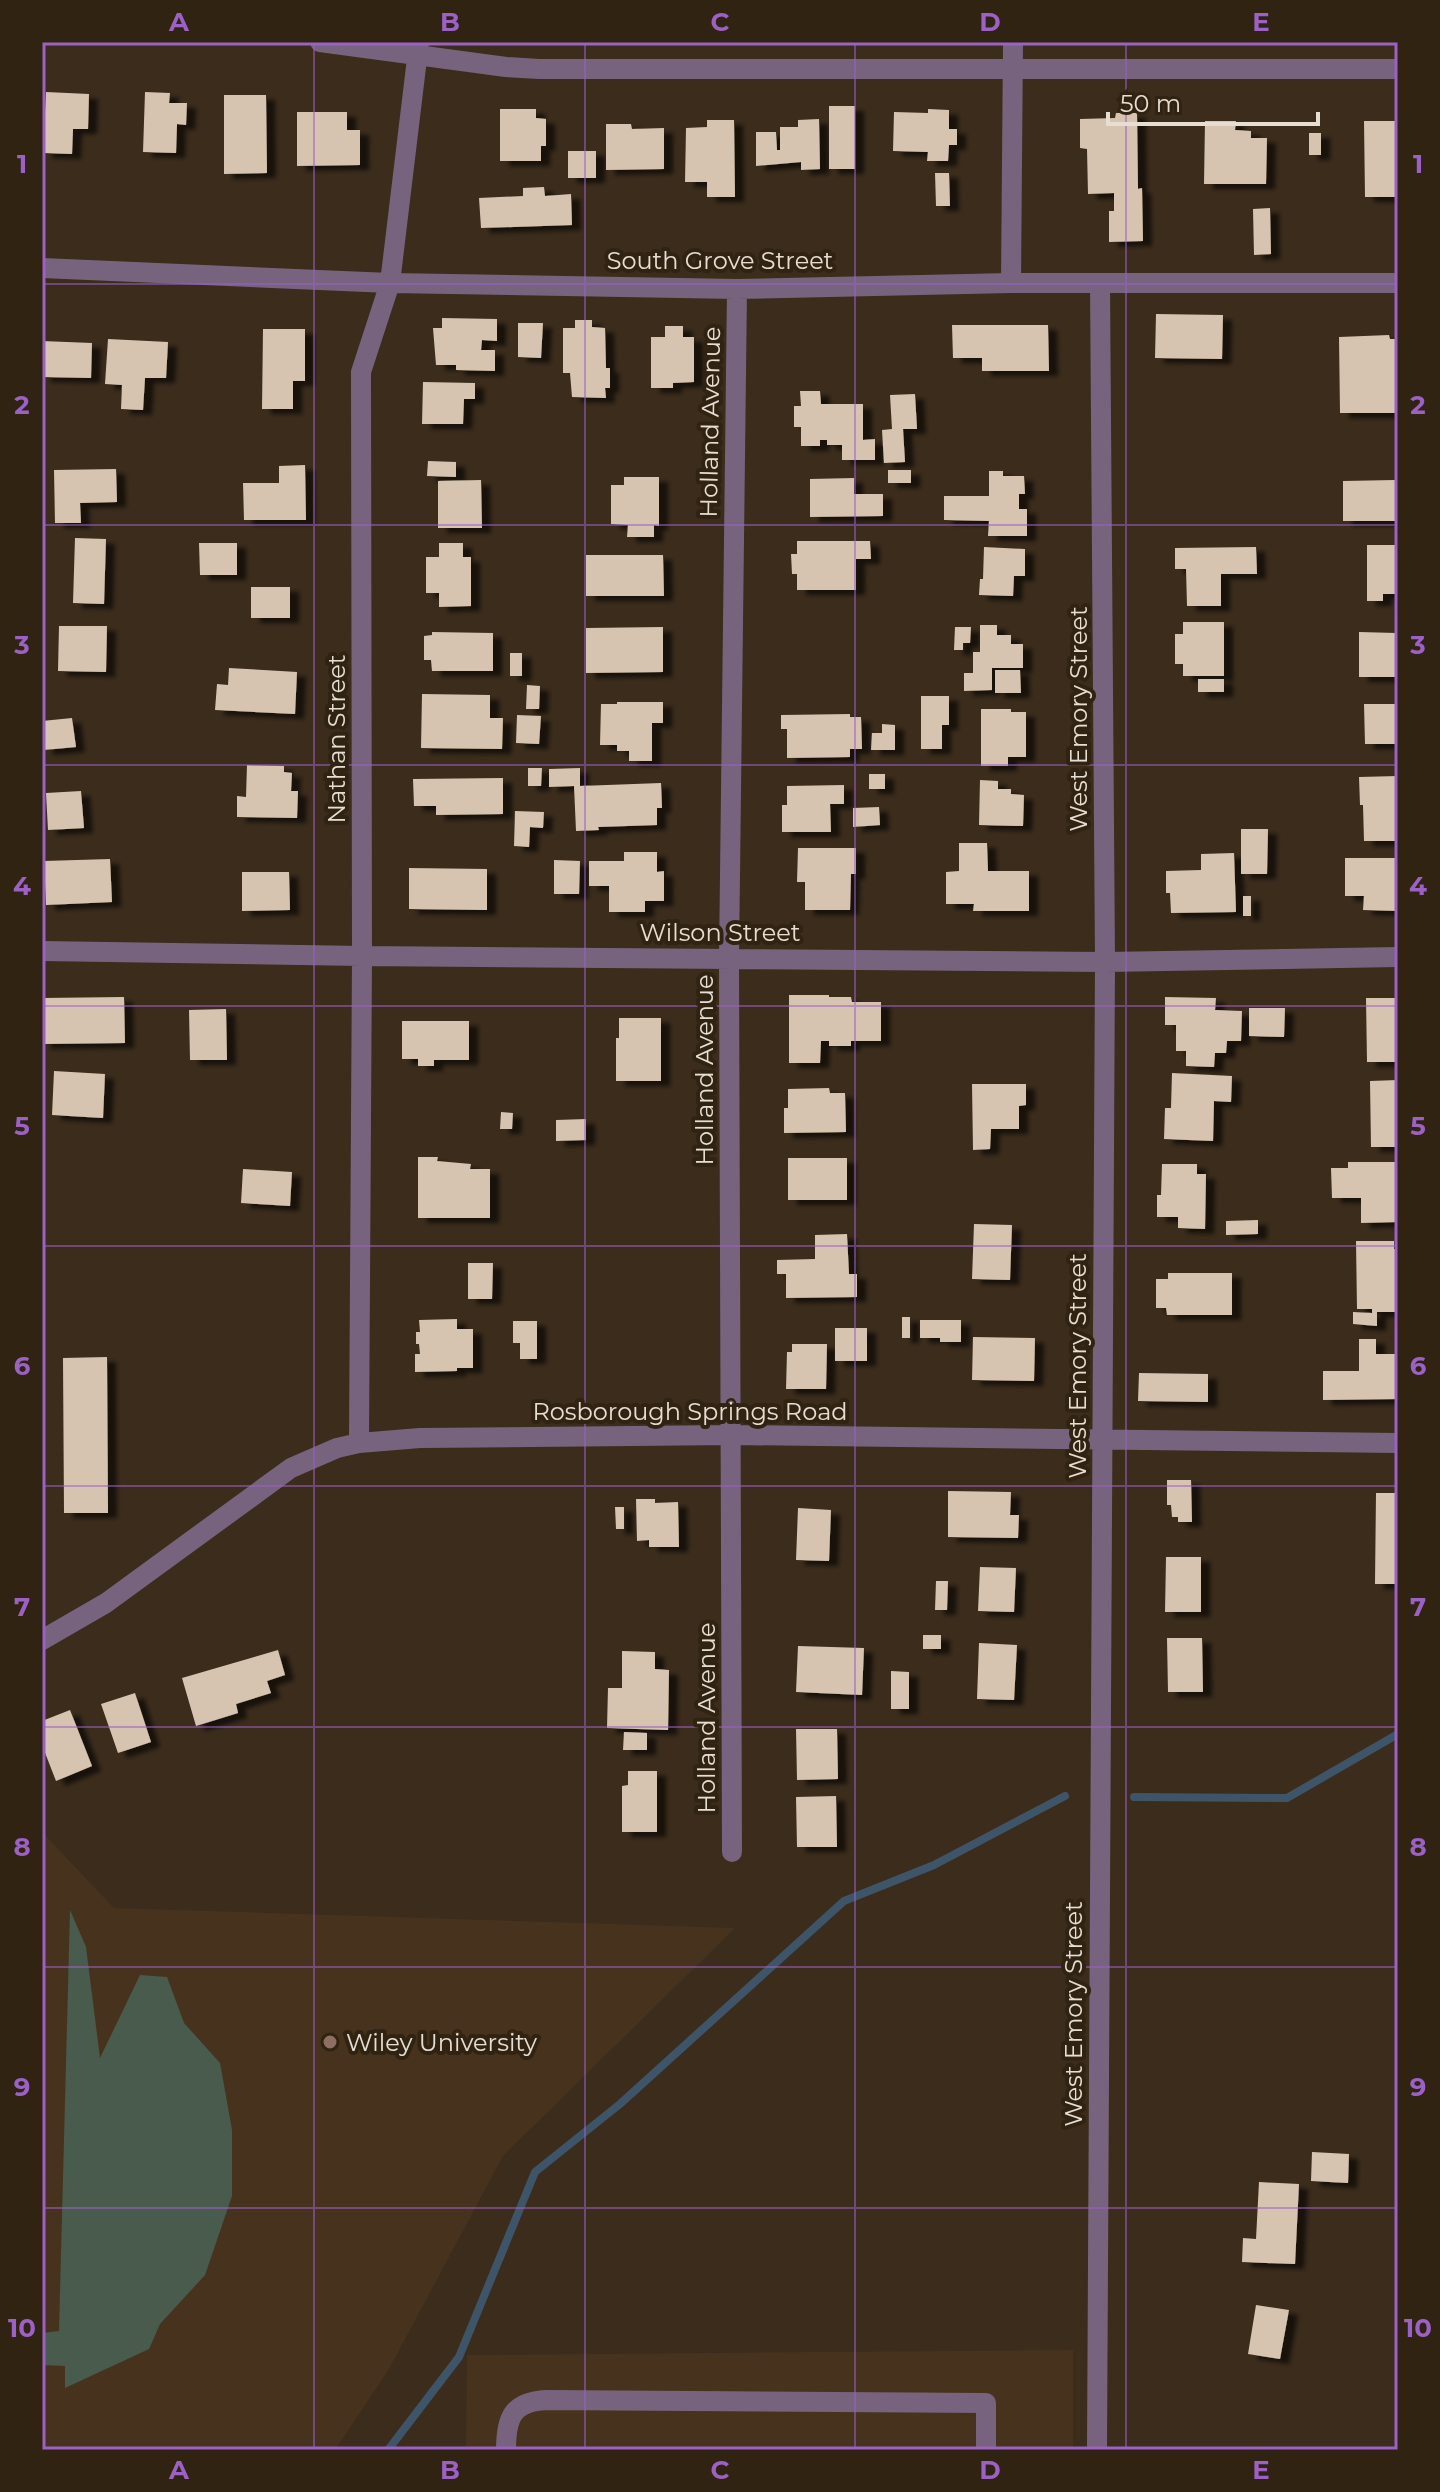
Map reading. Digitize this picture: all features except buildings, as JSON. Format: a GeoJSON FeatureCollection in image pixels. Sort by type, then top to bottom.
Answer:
{"type":"FeatureCollection","features":[{"type":"Feature","properties":{"kind":"street"},"geometry":{"type":"LineString","coordinates":[[320,42],[419,48],[506,67],[539,69],[1398,69]]}},
{"type":"Feature","properties":{"kind":"street"},"geometry":{"type":"LineString","coordinates":[[1011,283],[1013,42]]}},
{"type":"Feature","properties":{"kind":"street","name":"Nathan Street"},"geometry":{"type":"LineString","coordinates":[[359,1443],[361,372],[390,283],[419,48]]}},
{"type":"Feature","properties":{"kind":"street","name":"South Grove Street"},"geometry":{"type":"LineString","coordinates":[[42,268],[390,283],[737,289],[1011,283],[1398,283]]}},
{"type":"Feature","properties":{"kind":"street","name":"West Emory Street"},"geometry":{"type":"LineString","coordinates":[[1097,2450],[1105,962],[1100,283]]}},
{"type":"Feature","properties":{"kind":"street","name":"Holland Avenue"},"geometry":{"type":"LineString","coordinates":[[732,1852],[729,958],[737,289]]}},
{"type":"Feature","properties":{"kind":"street","name":"Wilson Street"},"geometry":{"type":"LineString","coordinates":[[42,951],[1105,962],[1398,957]]}},
{"type":"Feature","properties":{"kind":"street","name":"Rosborough Springs Road"},"geometry":{"type":"LineString","coordinates":[[42,1640],[106,1603],[291,1468],[337,1448],[359,1443],[420,1438],[731,1435],[1398,1443]]}},
{"type":"Feature","properties":{"kind":"street"},"geometry":{"type":"LineString","coordinates":[[506,2450],[510,2418],[517,2408],[531,2400],[986,2403],[986,2450]]}},
{"type":"Feature","properties":{"kind":"shaded area","name":"Wiley University"},"geometry":{"type":"Polygon","coordinates":[[[42,1832],[114,1908],[735,1928],[503,2156],[389,2369],[335,2450],[42,2450],[42,1832]]]}},
{"type":"Feature","properties":{"kind":"shaded area"},"geometry":{"type":"Polygon","coordinates":[[[1073,2350],[1073,2450],[466,2450],[467,2355],[1073,2350]]]}},
{"type":"Feature","properties":{"kind":"green space"},"geometry":{"type":"Polygon","coordinates":[[[70,1910],[86,1947],[100,2058],[140,1975],[167,1977],[184,2023],[220,2063],[232,2130],[232,2196],[205,2275],[160,2324],[149,2349],[65,2388],[65,2366],[42,2365],[42,2333],[59,2331],[70,1910]]]}},
{"type":"Feature","properties":{"kind":"waterway"},"geometry":{"type":"LineString","coordinates":[[1134,1797],[1287,1798],[1398,1734]]}},
{"type":"Feature","properties":{"kind":"waterway"},"geometry":{"type":"LineString","coordinates":[[388,2450],[459,2357],[535,2172],[620,2104],[844,1901],[934,1865],[1065,1796]]}},
{"type":"Feature","properties":{"kind":"place","name":"Wiley University"},"geometry":{"type":"Point","coordinates":[330,2042]}}]}
